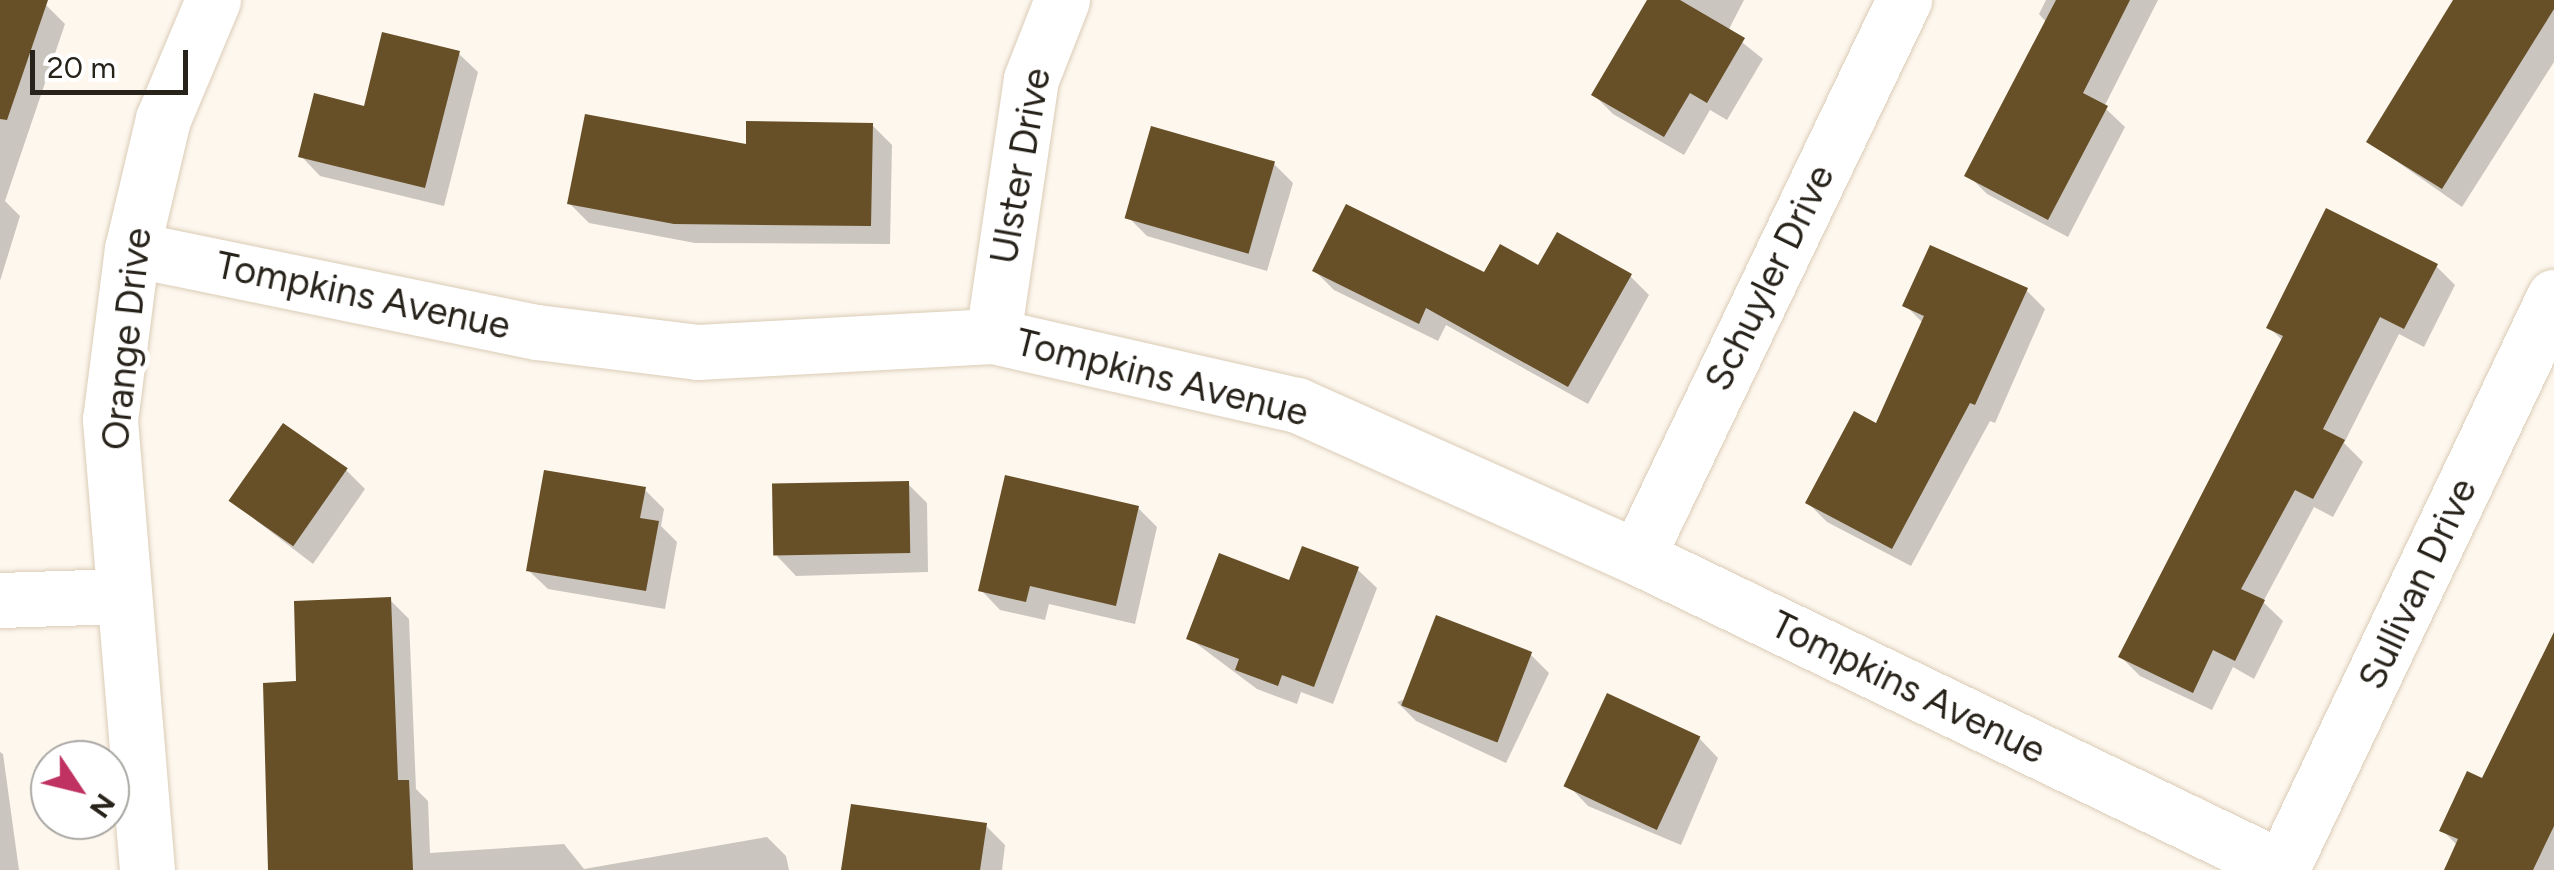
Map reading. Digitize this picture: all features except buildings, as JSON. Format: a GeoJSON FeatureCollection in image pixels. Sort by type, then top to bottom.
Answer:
{"type":"FeatureCollection","features":[{"type":"Feature","properties":{"kind":"street","name":"Orange Drive"},"geometry":{"type":"LineString","coordinates":[[147,870],[120,596],[110,420],[132,249],[163,119],[213,0]]}},
{"type":"Feature","properties":{"kind":"street","name":"Ulster Drive"},"geometry":{"type":"LineString","coordinates":[[994,336],[1031,80],[1062,0]]}},
{"type":"Feature","properties":{"kind":"street","name":"Schuyler Drive"},"geometry":{"type":"LineString","coordinates":[[1637,557],[1904,0]]}},
{"type":"Feature","properties":{"kind":"street","name":"Tompkins Avenue"},"geometry":{"type":"LineString","coordinates":[[132,249],[538,332],[698,352],[994,336],[1297,405],[1637,557],[2282,869]]}},
{"type":"Feature","properties":{"kind":"street","name":"Sullivan Drive"},"geometry":{"type":"LineString","coordinates":[[2282,869],[2554,297]]}},
{"type":"Feature","properties":{"kind":"street"},"geometry":{"type":"LineString","coordinates":[[0,600],[120,596]]}}]}
